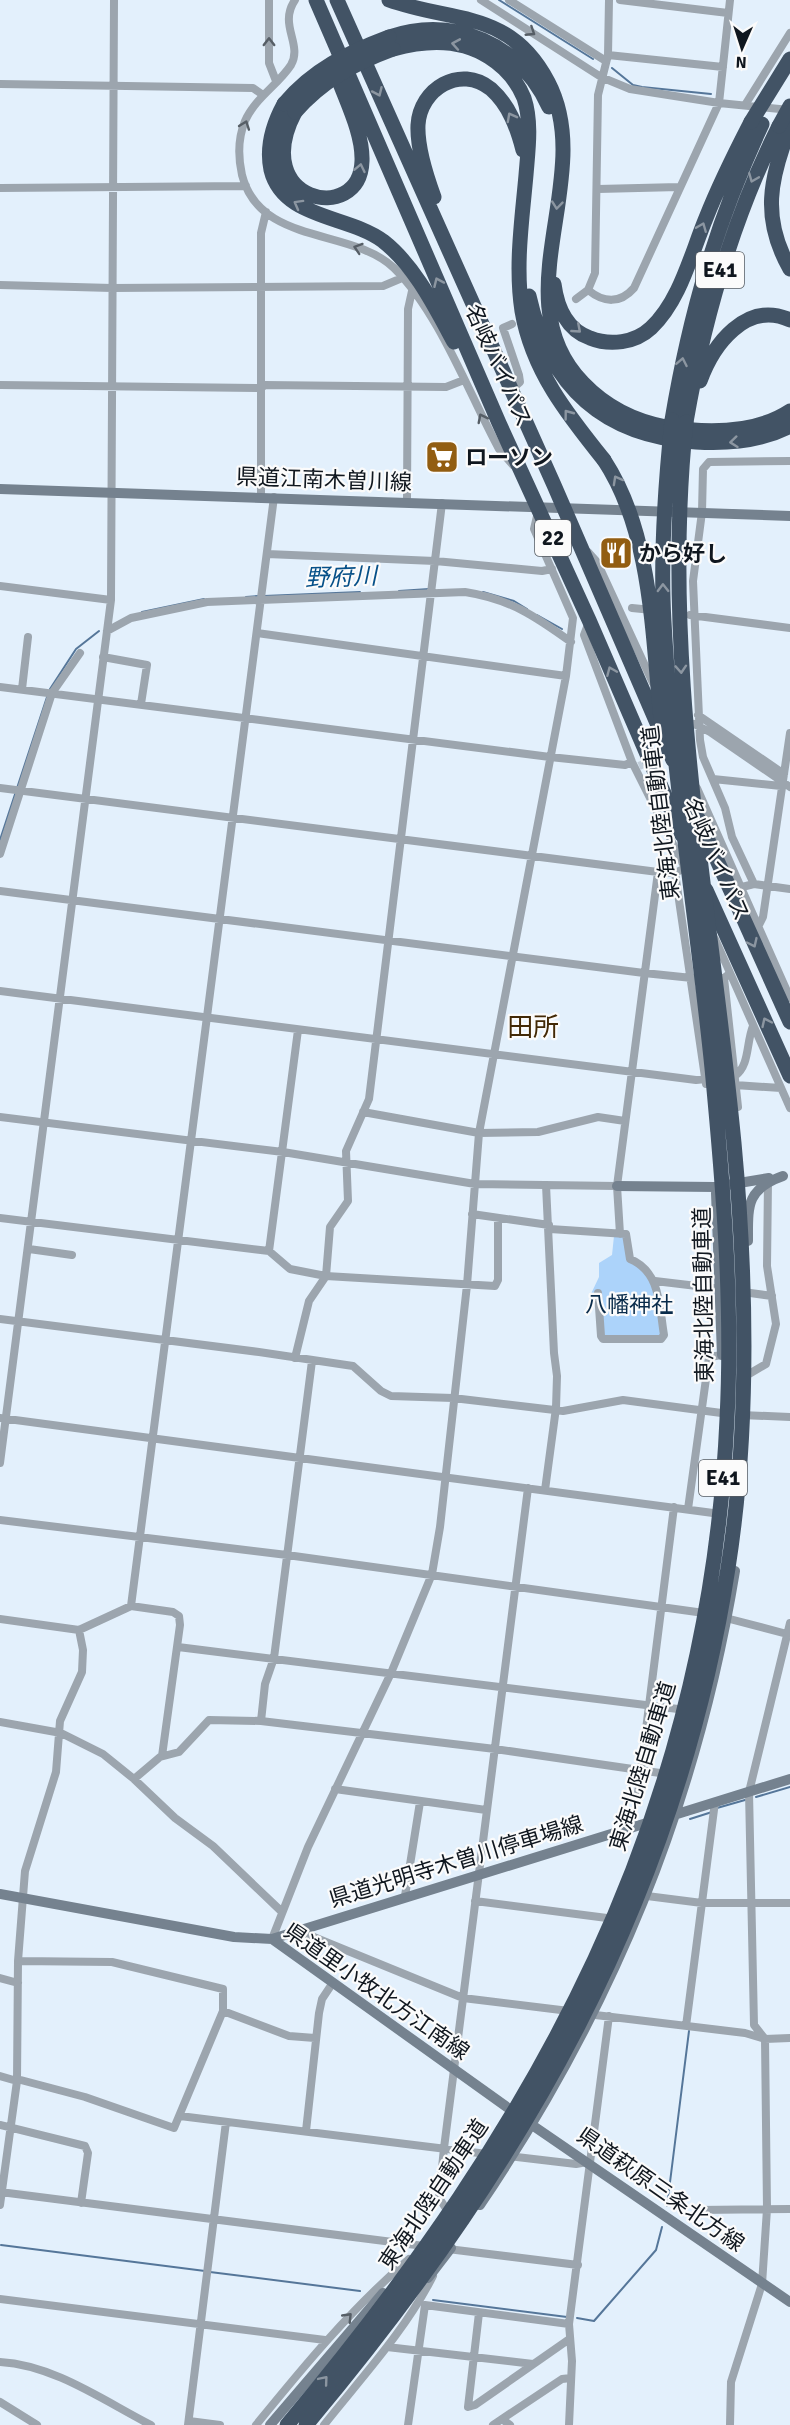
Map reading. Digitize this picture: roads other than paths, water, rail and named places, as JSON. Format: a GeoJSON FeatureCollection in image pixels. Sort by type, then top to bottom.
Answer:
{"type":"FeatureCollection","features":[{"type":"Feature","properties":{"kind":"highway"},"geometry":{"type":"LineString","coordinates":[[290,108],[283,161],[292,183],[310,196],[325,199],[348,190],[359,176],[362,165],[360,143],[309,0]]}},
{"type":"Feature","properties":{"kind":"highway","name":"名岐バイパス"},"geometry":{"type":"LineString","coordinates":[[316,0],[499,423],[539,506],[589,620],[785,1082]]}},
{"type":"Feature","properties":{"kind":"highway","name":"名岐バイパス"},"geometry":{"type":"LineString","coordinates":[[337,0],[563,507],[726,884],[790,1023]]}},
{"type":"Feature","properties":{"kind":"highway"},"geometry":{"type":"LineString","coordinates":[[389,0],[476,20],[506,34],[531,56],[548,81],[560,115],[562,148],[547,299],[552,331],[567,363],[598,398],[640,420],[681,429],[748,427],[768,422],[790,411]]}},
{"type":"Feature","properties":{"kind":"highway"},"geometry":{"type":"LineString","coordinates":[[499,423],[434,304],[393,249],[369,233],[298,205],[278,187],[269,162],[272,131],[318,71],[354,51],[391,43],[429,30],[465,33],[498,45],[535,81],[554,117],[558,135],[560,174]]}},
{"type":"Feature","properties":{"kind":"highway"},"geometry":{"type":"LineString","coordinates":[[391,43],[452,43],[483,52],[503,67],[516,84],[527,112],[520,290],[534,354],[563,408],[604,460],[625,496],[638,536],[662,722],[694,908]]}},
{"type":"Feature","properties":{"kind":"highway"},"geometry":{"type":"LineString","coordinates":[[554,236],[555,289],[559,308],[566,319],[585,336],[597,341],[611,343],[638,337],[661,317],[670,302],[721,183],[757,123],[790,59]]}},
{"type":"Feature","properties":{"kind":"highway","name":"東海北陸自動車道"},"geometry":{"type":"LineString","coordinates":[[306,2425],[345,2378],[447,2242],[536,2106],[569,2045],[633,1911],[659,1844],[700,1709],[716,1640],[729,1563],[737,1492],[741,1424],[743,1298],[734,1145],[684,719],[678,582],[679,502],[690,321],[704,271],[757,123],[790,74]]}},
{"type":"Feature","properties":{"kind":"highway"},"geometry":{"type":"LineString","coordinates":[[493,348],[478,303],[430,184],[421,150],[418,123],[428,95],[441,84],[460,79],[480,83],[489,88],[504,105],[518,129],[526,173]]}},
{"type":"Feature","properties":{"kind":"highway","name":"東海北陸自動車道"},"geometry":{"type":"LineString","coordinates":[[287,2425],[335,2367],[438,2231],[480,2170],[553,2048],[624,1897],[668,1773],[686,1705],[714,1566],[722,1495],[729,1359],[720,1149],[671,718],[664,621],[663,541],[683,422],[719,272],[758,168],[784,126],[790,108]]}},
{"type":"Feature","properties":{"kind":"highway"},"geometry":{"type":"LineString","coordinates":[[784,126],[771,199],[774,230],[790,269]]}},
{"type":"Feature","properties":{"kind":"highway"},"geometry":{"type":"LineString","coordinates":[[521,233],[530,297],[541,338],[565,381],[584,401],[601,413],[639,432],[679,441],[704,443],[743,441],[764,437],[790,426]]}},
{"type":"Feature","properties":{"kind":"highway"},"geometry":{"type":"LineString","coordinates":[[683,422],[712,352],[726,335],[735,327],[755,318],[775,316],[790,320]]}},
{"type":"Feature","properties":{"kind":"street"},"geometry":{"type":"LineString","coordinates":[[0,1463],[3,1418],[30,1249],[44,1122],[111,600],[114,0]]}},
{"type":"Feature","properties":{"kind":"street"},"geometry":{"type":"LineString","coordinates":[[269,0],[269,63],[276,81]]}},
{"type":"Feature","properties":{"kind":"street"},"geometry":{"type":"LineString","coordinates":[[295,0],[288,16],[294,56],[252,110],[242,130],[239,156],[246,186],[266,212],[292,228],[370,252],[393,268],[412,291],[464,380],[499,449],[528,482]]}},
{"type":"Feature","properties":{"kind":"street"},"geometry":{"type":"LineString","coordinates":[[481,0],[602,77],[630,89],[719,103],[790,108]]}},
{"type":"Feature","properties":{"kind":"street"},"geometry":{"type":"LineString","coordinates":[[509,0],[607,58],[723,67]]}},
{"type":"Feature","properties":{"kind":"street"},"geometry":{"type":"LineString","coordinates":[[576,299],[588,290],[595,273],[598,95],[607,58],[609,0]]}},
{"type":"Feature","properties":{"kind":"street"},"geometry":{"type":"LineString","coordinates":[[620,0],[728,13]]}},
{"type":"Feature","properties":{"kind":"street"},"geometry":{"type":"LineString","coordinates":[[588,290],[594,295],[614,301],[626,297],[634,288],[719,103],[730,0]]}},
{"type":"Feature","properties":{"kind":"street"},"geometry":{"type":"LineString","coordinates":[[745,105],[790,33]]}},
{"type":"Feature","properties":{"kind":"street"},"geometry":{"type":"LineString","coordinates":[[0,84],[253,88],[263,95]]}},
{"type":"Feature","properties":{"kind":"street"},"geometry":{"type":"LineString","coordinates":[[0,188],[246,186]]}},
{"type":"Feature","properties":{"kind":"street"},"geometry":{"type":"LineString","coordinates":[[598,189],[679,187]]}},
{"type":"Feature","properties":{"kind":"street"},"geometry":{"type":"LineString","coordinates":[[261,497],[261,233],[266,212]]}},
{"type":"Feature","properties":{"kind":"street"},"geometry":{"type":"LineString","coordinates":[[0,285],[112,288],[261,285],[383,286],[402,278]]}},
{"type":"Feature","properties":{"kind":"street"},"geometry":{"type":"LineString","coordinates":[[407,501],[408,309],[412,291]]}},
{"type":"Feature","properties":{"kind":"street"},"geometry":{"type":"LineString","coordinates":[[511,390],[520,382],[503,328],[513,324]]}},
{"type":"Feature","properties":{"kind":"street"},"geometry":{"type":"LineString","coordinates":[[0,385],[112,388],[261,388],[265,385],[446,387],[464,380]]}},
{"type":"Feature","properties":{"kind":"street"},"geometry":{"type":"LineString","coordinates":[[754,884],[732,837],[725,808],[703,757],[697,726],[699,716],[693,581],[702,512],[703,469],[709,462],[790,461]]}},
{"type":"Feature","properties":{"kind":"street","name":"県道江南木曽川線"},"geometry":{"type":"LineString","coordinates":[[0,489],[407,501],[790,516]]}},
{"type":"Feature","properties":{"kind":"street"},"geometry":{"type":"LineString","coordinates":[[131,1606],[274,498]]}},
{"type":"Feature","properties":{"kind":"street"},"geometry":{"type":"LineString","coordinates":[[295,1358],[309,1301],[326,1276],[330,1227],[348,1201],[346,1151],[369,1099],[442,503]]}},
{"type":"Feature","properties":{"kind":"street"},"geometry":{"type":"LineString","coordinates":[[272,1939],[281,1911],[390,1673],[432,1574],[446,1476],[467,1285],[479,1133],[571,642],[573,618],[534,529],[539,506]]}},
{"type":"Feature","properties":{"kind":"street"},"geometry":{"type":"LineString","coordinates":[[577,540],[597,562],[790,998]]}},
{"type":"Feature","properties":{"kind":"street"},"geometry":{"type":"LineString","coordinates":[[267,554],[435,561],[542,571],[552,569]]}},
{"type":"Feature","properties":{"kind":"street"},"geometry":{"type":"LineString","coordinates":[[0,586],[111,600]]}},
{"type":"Feature","properties":{"kind":"street"},"geometry":{"type":"LineString","coordinates":[[107,631],[131,618],[188,605],[262,596],[431,590],[465,592],[503,600],[526,611],[571,642]]}},
{"type":"Feature","properties":{"kind":"street"},"geometry":{"type":"LineString","coordinates":[[632,608],[790,628]]}},
{"type":"Feature","properties":{"kind":"street"},"geometry":{"type":"LineString","coordinates":[[589,620],[584,635],[635,765],[685,868],[727,976],[785,1082],[790,1108]]}},
{"type":"Feature","properties":{"kind":"street"},"geometry":{"type":"LineString","coordinates":[[257,633],[566,676]]}},
{"type":"Feature","properties":{"kind":"street"},"geometry":{"type":"LineString","coordinates":[[22,689],[28,637]]}},
{"type":"Feature","properties":{"kind":"street"},"geometry":{"type":"LineString","coordinates":[[0,854],[49,693],[80,652]]}},
{"type":"Feature","properties":{"kind":"street"},"geometry":{"type":"LineString","coordinates":[[103,657],[147,665],[141,704]]}},
{"type":"Feature","properties":{"kind":"street"},"geometry":{"type":"LineString","coordinates":[[0,687],[550,758],[635,765]]}},
{"type":"Feature","properties":{"kind":"street"},"geometry":{"type":"LineString","coordinates":[[692,711],[784,781]]}},
{"type":"Feature","properties":{"kind":"street"},"geometry":{"type":"LineString","coordinates":[[697,726],[784,781]]}},
{"type":"Feature","properties":{"kind":"street"},"geometry":{"type":"LineString","coordinates":[[759,925],[763,917],[790,733]]}},
{"type":"Feature","properties":{"kind":"street"},"geometry":{"type":"LineString","coordinates":[[692,743],[700,740]]}},
{"type":"Feature","properties":{"kind":"street"},"geometry":{"type":"LineString","coordinates":[[713,779],[784,781]]}},
{"type":"Feature","properties":{"kind":"street"},"geometry":{"type":"LineString","coordinates":[[0,788],[658,872],[675,873],[685,868]]}},
{"type":"Feature","properties":{"kind":"street"},"geometry":{"type":"LineString","coordinates":[[620,1234],[617,1186],[658,872]]}},
{"type":"Feature","properties":{"kind":"street"},"geometry":{"type":"LineString","coordinates":[[257,2423],[270,2425],[374,2304],[419,2246],[510,2108],[564,2010],[607,1918],[644,1824],[678,1709],[699,1612],[713,1512],[721,1414],[722,1355],[715,1187],[706,1079],[675,873]]}},
{"type":"Feature","properties":{"kind":"street"},"geometry":{"type":"LineString","coordinates":[[742,886],[754,884],[790,889]]}},
{"type":"Feature","properties":{"kind":"street"},"geometry":{"type":"LineString","coordinates":[[0,891],[644,973],[692,978],[727,976]]}},
{"type":"Feature","properties":{"kind":"street"},"geometry":{"type":"LineString","coordinates":[[727,976],[740,1128],[739,1183]]}},
{"type":"Feature","properties":{"kind":"street"},"geometry":{"type":"LineString","coordinates":[[0,991],[298,1030],[493,1052],[632,1072],[706,1079],[735,1076],[744,1067],[753,1026]]}},
{"type":"Feature","properties":{"kind":"street"},"geometry":{"type":"LineString","coordinates":[[269,1251],[298,1030]]}},
{"type":"Feature","properties":{"kind":"street"},"geometry":{"type":"LineString","coordinates":[[735,1085],[785,1082]]}},
{"type":"Feature","properties":{"kind":"street"},"geometry":{"type":"LineString","coordinates":[[363,1112],[479,1133],[546,1131],[598,1117],[625,1121]]}},
{"type":"Feature","properties":{"kind":"street"},"geometry":{"type":"LineString","coordinates":[[0,1117],[283,1152],[475,1184],[715,1187],[787,1176]]}},
{"type":"Feature","properties":{"kind":"street"},"geometry":{"type":"LineString","coordinates":[[323,2361],[393,2313],[438,2267],[532,2125],[593,2014],[647,1896],[677,1814],[706,1715],[727,1618],[742,1517],[749,1374],[748,1212],[755,1191],[768,1181],[787,1176]]}},
{"type":"Feature","properties":{"kind":"street"},"geometry":{"type":"LineString","coordinates":[[749,1374],[766,1364],[776,1324],[767,1266],[768,1181]]}},
{"type":"Feature","properties":{"kind":"street"},"geometry":{"type":"LineString","coordinates":[[545,1490],[556,1408],[557,1376],[546,1185]]}},
{"type":"Feature","properties":{"kind":"street"},"geometry":{"type":"LineString","coordinates":[[472,1214],[550,1227],[626,1234],[630,1259],[639,1263],[655,1281],[664,1335],[661,1339],[603,1339],[600,1336],[598,1293]]}},
{"type":"Feature","properties":{"kind":"street"},"geometry":{"type":"LineString","coordinates":[[0,1218],[269,1251],[290,1269],[326,1276],[495,1286],[498,1280],[498,1218]]}},
{"type":"Feature","properties":{"kind":"street"},"geometry":{"type":"LineString","coordinates":[[30,1249],[72,1255]]}},
{"type":"Feature","properties":{"kind":"street"},"geometry":{"type":"LineString","coordinates":[[655,1281],[771,1296]]}},
{"type":"Feature","properties":{"kind":"street"},"geometry":{"type":"LineString","coordinates":[[0,1319],[353,1366],[381,1391],[391,1396],[453,1398],[556,1408],[563,1411],[623,1400],[701,1412],[790,1417]]}},
{"type":"Feature","properties":{"kind":"street"},"geometry":{"type":"LineString","coordinates":[[688,1509],[709,1357],[722,1355]]}},
{"type":"Feature","properties":{"kind":"street"},"geometry":{"type":"LineString","coordinates":[[261,1721],[265,1684],[274,1658],[312,1361]]}},
{"type":"Feature","properties":{"kind":"street"},"geometry":{"type":"LineString","coordinates":[[3,1418],[713,1512]]}},
{"type":"Feature","properties":{"kind":"street"},"geometry":{"type":"LineString","coordinates":[[446,2207],[439,2198],[444,2148],[528,1488]]}},
{"type":"Feature","properties":{"kind":"street"},"geometry":{"type":"LineString","coordinates":[[638,1793],[674,1507]]}},
{"type":"Feature","properties":{"kind":"street"},"geometry":{"type":"LineString","coordinates":[[0,1521],[287,1555],[432,1574],[515,1588],[662,1606],[727,1618],[787,1634]]}},
{"type":"Feature","properties":{"kind":"street"},"geometry":{"type":"LineString","coordinates":[[0,1619],[79,1630],[131,1606],[173,1612],[178,1616],[180,1625],[178,1647],[162,1756]]}},
{"type":"Feature","properties":{"kind":"street"},"geometry":{"type":"LineString","coordinates":[[730,2425],[731,2382],[762,2283],[767,2209],[765,2040],[754,2025],[749,1792],[790,1623]]}},
{"type":"Feature","properties":{"kind":"street"},"geometry":{"type":"LineString","coordinates":[[0,2205],[17,2080],[18,1960],[25,1871],[56,1772],[61,1733],[60,1721],[82,1672],[83,1650],[79,1630]]}},
{"type":"Feature","properties":{"kind":"street"},"geometry":{"type":"LineString","coordinates":[[178,1647],[678,1709]]}},
{"type":"Feature","properties":{"kind":"street"},"geometry":{"type":"LineString","coordinates":[[134,1779],[162,1756],[179,1752],[209,1720],[261,1721],[361,1735],[495,1749],[660,1773]]}},
{"type":"Feature","properties":{"kind":"street"},"geometry":{"type":"LineString","coordinates":[[0,1722],[61,1733],[103,1755],[134,1779],[175,1818],[213,1846],[281,1911]]}},
{"type":"Feature","properties":{"kind":"street","name":"県道光明寺木曽川停車場線"},"geometry":{"type":"LineString","coordinates":[[272,1939],[478,1873],[790,1779]]}},
{"type":"Feature","properties":{"kind":"street"},"geometry":{"type":"LineString","coordinates":[[335,1790],[486,1810]]}},
{"type":"Feature","properties":{"kind":"street"},"geometry":{"type":"LineString","coordinates":[[405,1896],[420,1802]]}},
{"type":"Feature","properties":{"kind":"street"},"geometry":{"type":"LineString","coordinates":[[686,2026],[715,1802]]}},
{"type":"Feature","properties":{"kind":"street","name":"県道里小牧北方江南線"},"geometry":{"type":"LineString","coordinates":[[0,1894],[234,1937],[272,1939],[332,1984],[510,2108]]}},
{"type":"Feature","properties":{"kind":"street"},"geometry":{"type":"LineString","coordinates":[[647,1896],[702,1903],[790,1903]]}},
{"type":"Feature","properties":{"kind":"street"},"geometry":{"type":"LineString","coordinates":[[475,1901],[607,1918]]}},
{"type":"Feature","properties":{"kind":"street"},"geometry":{"type":"LineString","coordinates":[[302,1929],[304,1933],[463,1998],[745,2034],[765,2040],[790,2038]]}},
{"type":"Feature","properties":{"kind":"street"},"geometry":{"type":"LineString","coordinates":[[0,2076],[86,2097],[174,2128],[223,2011],[223,1989],[188,1978],[112,1962],[18,1960]]}},
{"type":"Feature","properties":{"kind":"street"},"geometry":{"type":"LineString","coordinates":[[0,1978],[18,1983]]}},
{"type":"Feature","properties":{"kind":"street"},"geometry":{"type":"LineString","coordinates":[[306,2131],[315,2038],[322,1999],[332,1984]]}},
{"type":"Feature","properties":{"kind":"street"},"geometry":{"type":"LineString","coordinates":[[223,2011],[289,2036],[315,2038]]}},
{"type":"Feature","properties":{"kind":"street"},"geometry":{"type":"LineString","coordinates":[[569,2425],[571,2378],[569,2324],[609,2016]]}},
{"type":"Feature","properties":{"kind":"street","name":"県道萩原三条北方線"},"geometry":{"type":"LineString","coordinates":[[510,2108],[790,2302]]}},
{"type":"Feature","properties":{"kind":"street"},"geometry":{"type":"LineString","coordinates":[[180,2115],[512,2157],[576,2164],[589,2163]]}},
{"type":"Feature","properties":{"kind":"street"},"geometry":{"type":"LineString","coordinates":[[220,2425],[189,2423],[226,2122]]}},
{"type":"Feature","properties":{"kind":"street"},"geometry":{"type":"LineString","coordinates":[[0,2125],[85,2146],[87,2153],[81,2203]]}},
{"type":"Feature","properties":{"kind":"street"},"geometry":{"type":"LineString","coordinates":[[1,2192],[578,2265]]}},
{"type":"Feature","properties":{"kind":"street"},"geometry":{"type":"LineString","coordinates":[[698,2210],[790,2209]]}},
{"type":"Feature","properties":{"kind":"street"},"geometry":{"type":"LineString","coordinates":[[257,2423],[325,2340],[379,2284],[409,2259]]}},
{"type":"Feature","properties":{"kind":"street"},"geometry":{"type":"LineString","coordinates":[[408,2425],[422,2305],[438,2267]]}},
{"type":"Feature","properties":{"kind":"street"},"geometry":{"type":"LineString","coordinates":[[0,2299],[325,2340]]}},
{"type":"Feature","properties":{"kind":"street"},"geometry":{"type":"LineString","coordinates":[[422,2305],[569,2324]]}},
{"type":"Feature","properties":{"kind":"street"},"geometry":{"type":"LineString","coordinates":[[324,2425],[422,2305]]}},
{"type":"Feature","properties":{"kind":"street"},"geometry":{"type":"LineString","coordinates":[[479,2313],[468,2407],[475,2405],[568,2340]]}},
{"type":"Feature","properties":{"kind":"street"},"geometry":{"type":"LineString","coordinates":[[387,2347],[533,2364]]}},
{"type":"Feature","properties":{"kind":"street"},"geometry":{"type":"LineString","coordinates":[[0,2362],[31,2368],[62,2378],[151,2425]]}},
{"type":"Feature","properties":{"kind":"street"},"geometry":{"type":"LineString","coordinates":[[493,2425],[562,2379],[571,2378]]}},
{"type":"Feature","properties":{"kind":"street"},"geometry":{"type":"LineString","coordinates":[[0,2402],[37,2425]]}},
{"type":"Feature","properties":{"kind":"street"},"geometry":{"type":"LineString","coordinates":[[502,2419],[510,2425]]}},
{"type":"Feature","properties":{"kind":"waterway"},"geometry":{"type":"LineString","coordinates":[[499,0],[593,59]]}},
{"type":"Feature","properties":{"kind":"waterway"},"geometry":{"type":"LineString","coordinates":[[612,68],[633,85],[711,94]]}},
{"type":"Feature","properties":{"kind":"waterway","name":"野府川"},"geometry":{"type":"LineString","coordinates":[[399,591],[429,589]]}},
{"type":"Feature","properties":{"kind":"waterway","name":"野府川"},"geometry":{"type":"LineString","coordinates":[[264,596],[360,592]]}},
{"type":"Feature","properties":{"kind":"waterway","name":"野府川"},"geometry":{"type":"LineString","coordinates":[[483,592],[514,601],[527,609]]}},
{"type":"Feature","properties":{"kind":"waterway","name":"野府川"},"geometry":{"type":"LineString","coordinates":[[246,597],[258,596]]}},
{"type":"Feature","properties":{"kind":"waterway","name":"野府川"},"geometry":{"type":"LineString","coordinates":[[142,612],[204,599]]}},
{"type":"Feature","properties":{"kind":"waterway","name":"野府川"},"geometry":{"type":"LineString","coordinates":[[537,615],[562,629]]}},
{"type":"Feature","properties":{"kind":"waterway","name":"野府川"},"geometry":{"type":"LineString","coordinates":[[50,689],[76,649],[99,631]]}},
{"type":"Feature","properties":{"kind":"waterway","name":"野府川"},"geometry":{"type":"LineString","coordinates":[[0,840],[47,697]]}},
{"type":"Feature","properties":{"kind":"waterway"},"geometry":{"type":"LineString","coordinates":[[756,1797],[790,1787]]}},
{"type":"Feature","properties":{"kind":"waterway"},"geometry":{"type":"LineString","coordinates":[[717,1808],[745,1800]]}},
{"type":"Feature","properties":{"kind":"waterway"},"geometry":{"type":"LineString","coordinates":[[690,1819],[712,1812]]}},
{"type":"Feature","properties":{"kind":"waterway"},"geometry":{"type":"LineString","coordinates":[[667,2206],[689,2031]]}},
{"type":"Feature","properties":{"kind":"waterway"},"geometry":{"type":"LineString","coordinates":[[577,2318],[594,2321],[656,2250],[662,2227]]}},
{"type":"Feature","properties":{"kind":"waterway"},"geometry":{"type":"LineString","coordinates":[[1,2245],[205,2271]]}},
{"type":"Feature","properties":{"kind":"waterway"},"geometry":{"type":"LineString","coordinates":[[210,2272],[360,2291]]}},
{"type":"Feature","properties":{"kind":"waterway"},"geometry":{"type":"LineString","coordinates":[[433,2300],[567,2317]]}},
{"type":"Feature","properties":{"kind":"tunnel"},"geometry":{"type":"LineString","coordinates":[[639,766],[671,752]]}},
{"type":"Feature","properties":{"kind":"place","name":"ローソン"},"geometry":{"type":"Point","coordinates":[442,457]}},
{"type":"Feature","properties":{"kind":"place","name":"から好し"},"geometry":{"type":"Point","coordinates":[616,553]}},
{"type":"Feature","properties":{"kind":"district","name":"田所"},"geometry":{"type":"Point","coordinates":[533,1027]}},
{"type":"Feature","properties":{"kind":"park label","name":"八幡神社"},"geometry":{"type":"Point","coordinates":[629,1304]}}]}
